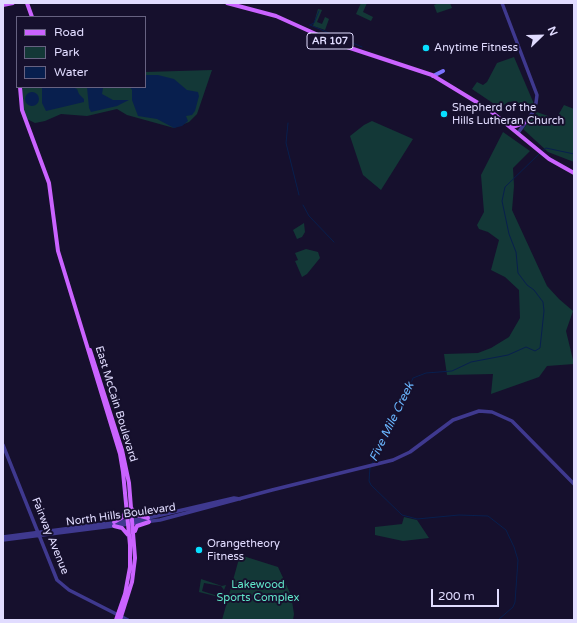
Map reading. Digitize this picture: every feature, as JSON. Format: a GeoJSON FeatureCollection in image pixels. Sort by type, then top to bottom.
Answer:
{"type":"FeatureCollection","features":[{"type":"Feature","properties":{"kind":"main road"},"geometry":{"type":"LineString","coordinates":[[3,5],[13,3]]}},
{"type":"Feature","properties":{"kind":"main road"},"geometry":{"type":"LineString","coordinates":[[27,3],[32,16]]}},
{"type":"Feature","properties":{"kind":"main road","name":"AR 107"},"geometry":{"type":"LineString","coordinates":[[227,3],[277,16],[342,46],[419,70],[433,76],[483,106],[549,159],[574,173]]}},
{"type":"Feature","properties":{"kind":"main road"},"geometry":{"type":"LineString","coordinates":[[433,76],[443,71]]}},
{"type":"Feature","properties":{"kind":"main road","name":"East McCain Boulevard"},"geometry":{"type":"LineString","coordinates":[[20,88],[21,107],[49,183],[58,251],[120,454],[132,538],[130,567],[125,594],[120,617],[116,620]]}},
{"type":"Feature","properties":{"kind":"main road"},"geometry":{"type":"LineString","coordinates":[[507,124],[516,126],[524,123]]}},
{"type":"Feature","properties":{"kind":"main road","name":"East McCain Boulevard"},"geometry":{"type":"LineString","coordinates":[[85,336],[122,450],[128,474],[132,507],[130,522]]}},
{"type":"Feature","properties":{"kind":"main road"},"geometry":{"type":"LineString","coordinates":[[127,506],[123,517],[114,524],[125,530],[132,538],[137,526],[148,520]]}},
{"type":"Feature","properties":{"kind":"main road"},"geometry":{"type":"LineString","coordinates":[[132,507],[137,515],[148,520]]}},
{"type":"Feature","properties":{"kind":"street"},"geometry":{"type":"LineString","coordinates":[[502,3],[536,93],[535,108],[518,133]]}},
{"type":"Feature","properties":{"kind":"street","name":"North Hills Boulevard"},"geometry":{"type":"LineString","coordinates":[[3,540],[184,515],[240,499],[375,465],[405,455],[453,420],[474,412],[489,412],[504,416],[512,421],[574,484]]}},
{"type":"Feature","properties":{"kind":"street","name":"Fairway Avenue"},"geometry":{"type":"LineString","coordinates":[[3,445],[54,576],[69,590],[128,620]]}},
{"type":"Feature","properties":{"kind":"street","name":"North Hills Boulevard"},"geometry":{"type":"LineString","coordinates":[[3,537],[38,534]]}},
{"type":"Feature","properties":{"kind":"green space"},"geometry":{"type":"Polygon","coordinates":[[[361,3],[367,3],[363,12],[373,17],[371,21],[356,14],[361,3]]]}},
{"type":"Feature","properties":{"kind":"green space"},"geometry":{"type":"Polygon","coordinates":[[[439,3],[450,3],[452,8],[437,13],[434,5],[439,3]]]}},
{"type":"Feature","properties":{"kind":"green space"},"geometry":{"type":"Polygon","coordinates":[[[318,9],[322,10],[317,22],[322,24],[325,17],[329,19],[325,30],[313,26],[318,9]]]}},
{"type":"Feature","properties":{"kind":"green space"},"geometry":{"type":"Polygon","coordinates":[[[514,57],[534,104],[532,109],[526,109],[516,101],[508,102],[500,108],[472,89],[477,82],[483,85],[487,82],[497,63],[514,57]]]}},
{"type":"Feature","properties":{"kind":"green space"},"geometry":{"type":"Polygon","coordinates":[[[212,70],[197,114],[189,122],[174,128],[127,115],[117,109],[87,116],[61,114],[45,121],[35,123],[25,118],[20,98],[23,88],[146,88],[146,72],[212,70]]]}},
{"type":"Feature","properties":{"kind":"green space"},"geometry":{"type":"Polygon","coordinates":[[[564,105],[574,109],[574,162],[548,152],[523,129],[537,112],[556,119],[564,105]]]}},
{"type":"Feature","properties":{"kind":"green space"},"geometry":{"type":"Polygon","coordinates":[[[372,121],[413,139],[381,190],[363,175],[350,136],[364,125],[372,121]]]}},
{"type":"Feature","properties":{"kind":"green space"},"geometry":{"type":"Polygon","coordinates":[[[503,132],[530,151],[513,168],[514,186],[512,210],[547,286],[573,311],[566,331],[574,364],[547,366],[539,377],[491,394],[493,374],[447,375],[444,354],[478,353],[491,348],[509,337],[520,318],[519,290],[505,277],[491,270],[499,240],[488,232],[479,229],[477,225],[484,212],[481,175],[503,132]]]}},
{"type":"Feature","properties":{"kind":"green space"},"geometry":{"type":"Polygon","coordinates":[[[304,223],[305,232],[302,237],[297,239],[293,230],[304,223]]]}},
{"type":"Feature","properties":{"kind":"green space"},"geometry":{"type":"Polygon","coordinates":[[[306,249],[318,252],[320,258],[307,274],[302,277],[295,261],[298,260],[295,253],[306,249]]]}},
{"type":"Feature","properties":{"kind":"green space"},"geometry":{"type":"Polygon","coordinates":[[[404,517],[417,520],[429,538],[403,541],[375,535],[375,527],[402,524],[404,517]]]}},
{"type":"Feature","properties":{"kind":"green space","name":"Lakewood Sports Complex"},"geometry":{"type":"Polygon","coordinates":[[[240,555],[278,567],[291,595],[294,614],[293,620],[222,620],[240,555]]]}},
{"type":"Feature","properties":{"kind":"green space"},"geometry":{"type":"Polygon","coordinates":[[[201,579],[222,586],[226,585],[224,590],[221,586],[204,583],[202,591],[218,596],[223,594],[223,598],[199,592],[201,579]]]}},
{"type":"Feature","properties":{"kind":"water"},"geometry":{"type":"Polygon","coordinates":[[[146,75],[158,75],[174,79],[187,90],[198,92],[199,96],[195,111],[192,115],[186,116],[188,121],[182,126],[174,128],[157,119],[138,116],[132,100],[131,88],[146,88],[146,75]]]}},
{"type":"Feature","properties":{"kind":"water"},"geometry":{"type":"Polygon","coordinates":[[[42,88],[74,88],[77,89],[79,94],[84,99],[84,102],[46,111],[42,103],[42,88]]]}},
{"type":"Feature","properties":{"kind":"water"},"geometry":{"type":"Polygon","coordinates":[[[87,88],[103,88],[102,94],[113,100],[129,100],[117,106],[91,112],[89,108],[87,88]]]}},
{"type":"Feature","properties":{"kind":"water"},"geometry":{"type":"Polygon","coordinates":[[[32,92],[37,94],[39,99],[37,104],[32,106],[27,104],[25,99],[27,94],[32,92]]]}},
{"type":"Feature","properties":{"kind":"waterway"},"geometry":{"type":"LineString","coordinates":[[310,25],[314,23],[319,11]]}},
{"type":"Feature","properties":{"kind":"waterway"},"geometry":{"type":"LineString","coordinates":[[310,25],[362,47]]}},
{"type":"Feature","properties":{"kind":"waterway"},"geometry":{"type":"LineString","coordinates":[[288,123],[286,143],[299,195]]}},
{"type":"Feature","properties":{"kind":"waterway","name":"Five Mile Creek"},"geometry":{"type":"LineString","coordinates":[[542,151],[546,148],[574,154]]}},
{"type":"Feature","properties":{"kind":"waterway","name":"Five Mile Creek"},"geometry":{"type":"LineString","coordinates":[[372,464],[387,436],[393,417],[404,401],[413,378],[426,373],[452,371],[471,362],[508,355],[526,347],[535,351],[540,348],[544,311],[543,302],[518,273],[516,252],[509,234],[502,201],[505,187],[540,153]]}},
{"type":"Feature","properties":{"kind":"waterway"},"geometry":{"type":"LineString","coordinates":[[303,205],[309,216],[334,242]]}},
{"type":"Feature","properties":{"kind":"waterway","name":"Five Mile Creek"},"geometry":{"type":"LineString","coordinates":[[370,467],[369,481],[371,485],[402,515],[417,519],[459,515],[488,516],[506,530],[518,560],[515,602],[513,607],[498,620]]}},
{"type":"Feature","properties":{"kind":"place","name":"Anytime Fitness"},"geometry":{"type":"Point","coordinates":[426,48]}},
{"type":"Feature","properties":{"kind":"place","name":"Shepherd of the Hills Lutheran Church"},"geometry":{"type":"Point","coordinates":[444,114]}},
{"type":"Feature","properties":{"kind":"place","name":"Orangetheory Fitness"},"geometry":{"type":"Point","coordinates":[199,550]}}]}
